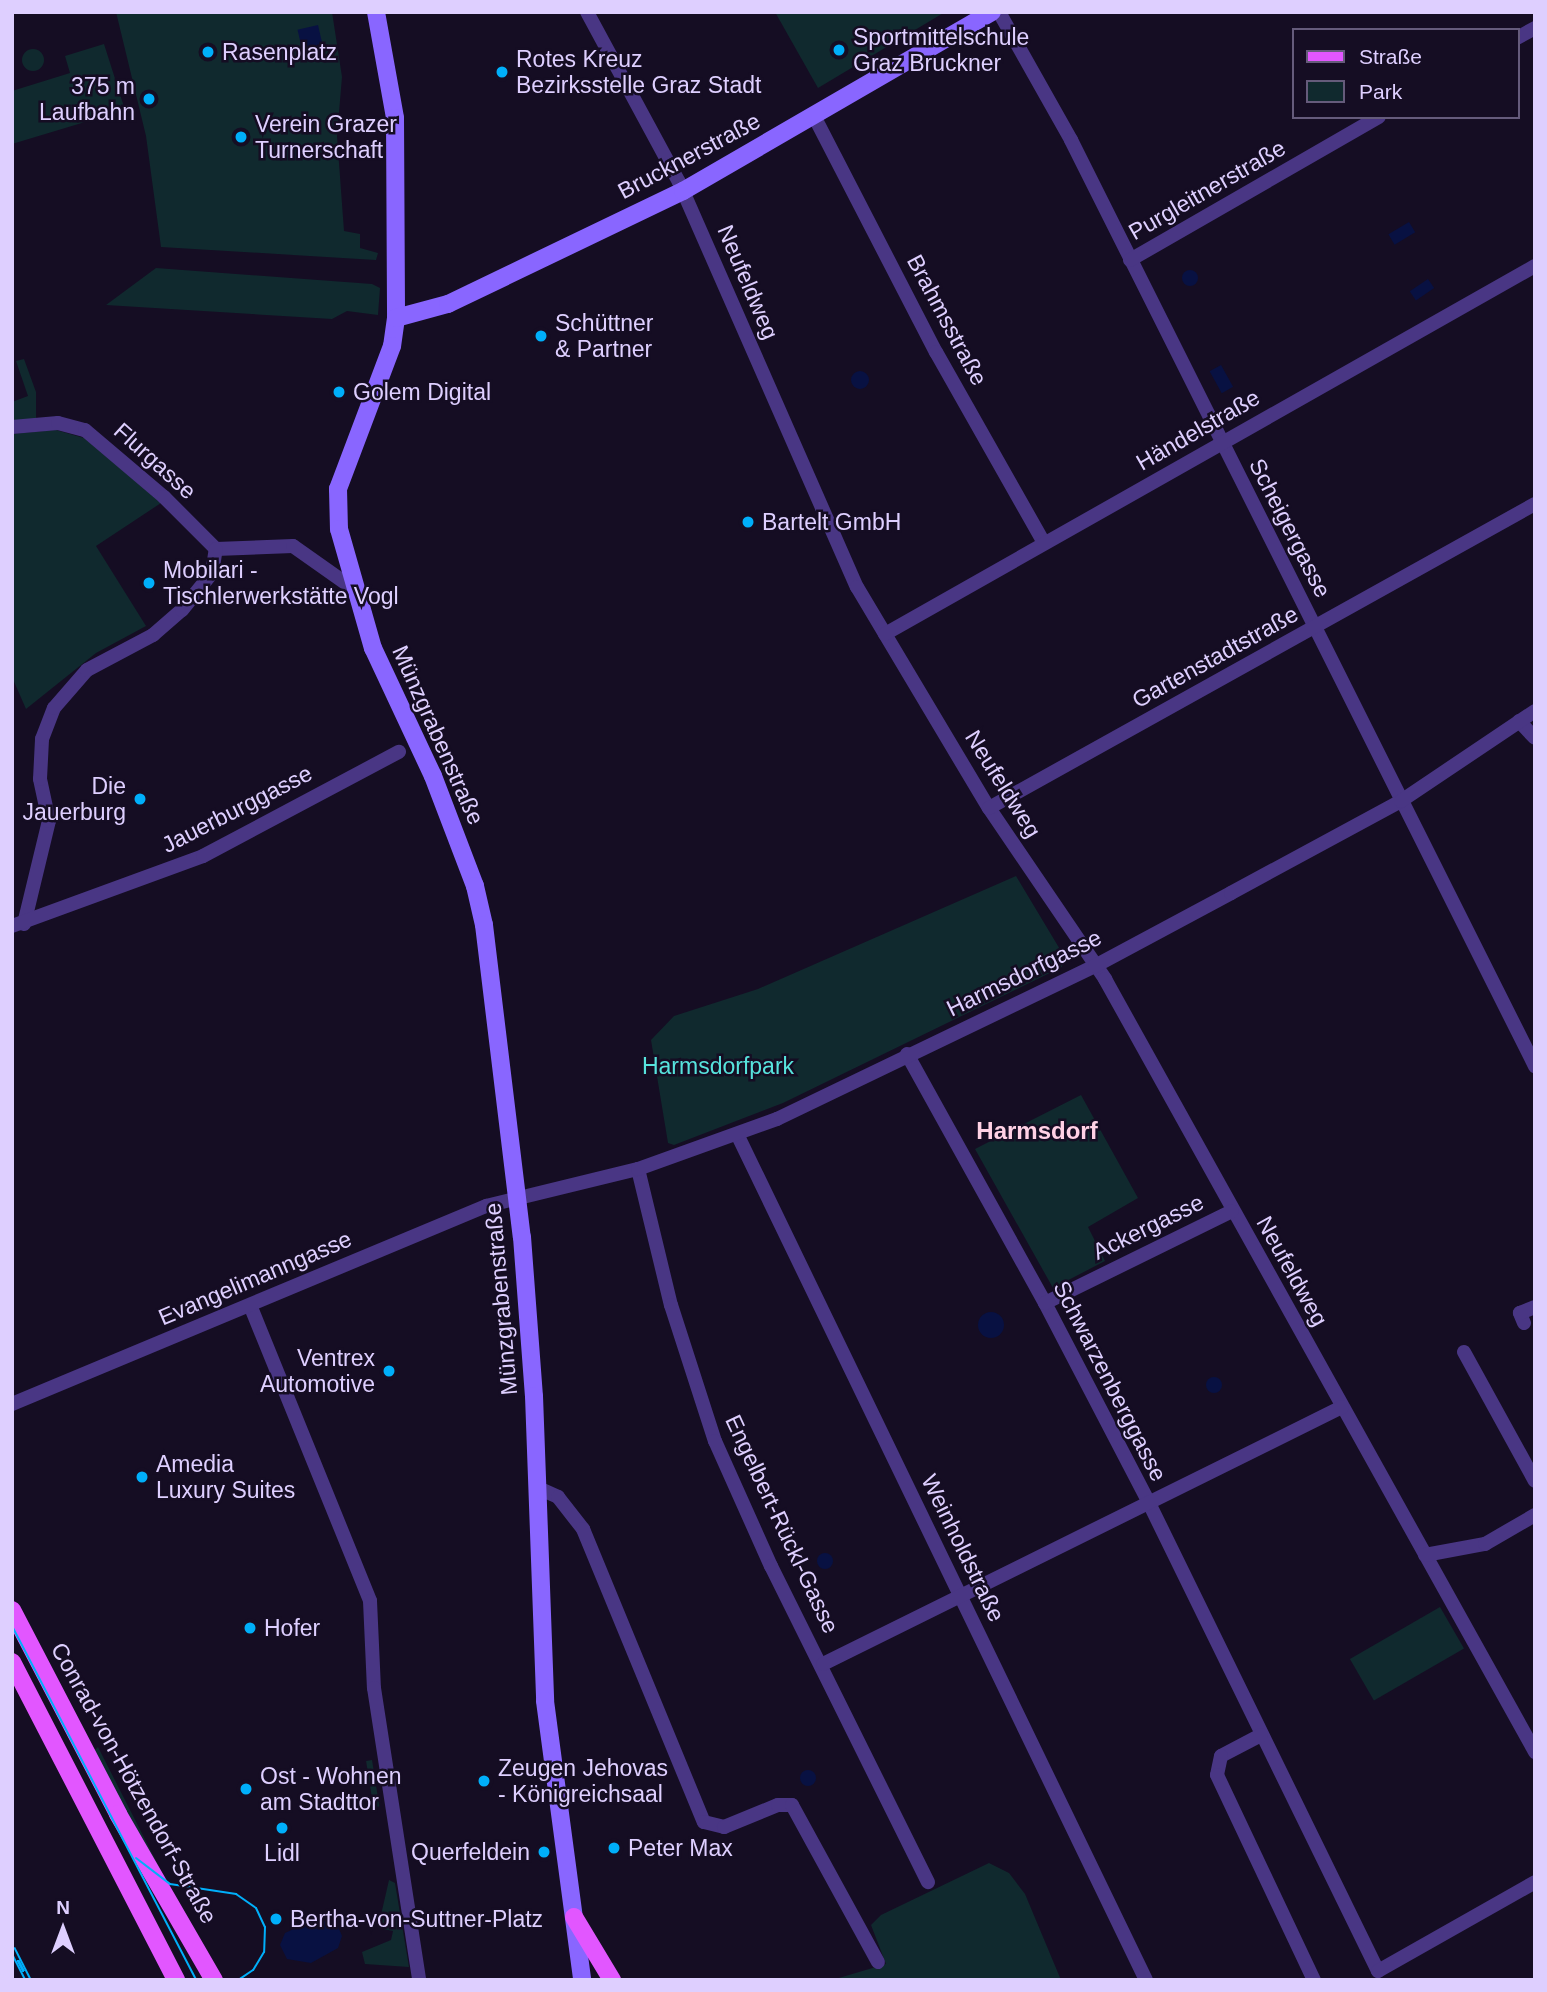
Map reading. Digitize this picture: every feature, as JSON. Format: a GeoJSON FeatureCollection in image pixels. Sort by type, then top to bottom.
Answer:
{"type":"FeatureCollection","features":[{"type":"Feature","properties":{"kind":"main road","name":"Münzgrabenstraße"},"geometry":{"type":"LineString","coordinates":[[376,12],[395,118],[396,318],[385,367],[338,489],[339,529],[354,589],[382,672],[433,776],[475,886],[517,1197],[538,1488],[545,1701],[582,1980]]}},
{"type":"Feature","properties":{"kind":"main road","name":"Brucknerstraße"},"geometry":{"type":"LineString","coordinates":[[396,318],[448,304],[683,191],[992,12]]}},
{"type":"Feature","properties":{"kind":"main road","name":"Conrad-von-Hötzendorf-Straße"},"geometry":{"type":"LineString","coordinates":[[12,1609],[118,1814],[214,1980]]}},
{"type":"Feature","properties":{"kind":"main road"},"geometry":{"type":"LineString","coordinates":[[12,1662],[176,1980]]}},
{"type":"Feature","properties":{"kind":"main road"},"geometry":{"type":"LineString","coordinates":[[574,1917],[612,1980]]}},
{"type":"Feature","properties":{"kind":"street","name":"Neufeldweg"},"geometry":{"type":"LineString","coordinates":[[587,12],[683,191],[834,537],[885,634],[989,808],[1095,966],[1535,1752]]}},
{"type":"Feature","properties":{"kind":"street","name":"Scheigergasse"},"geometry":{"type":"LineString","coordinates":[[999,12],[1071,140],[1535,1066]]}},
{"type":"Feature","properties":{"kind":"street"},"geometry":{"type":"LineString","coordinates":[[1519,37],[1535,28]]}},
{"type":"Feature","properties":{"kind":"street","name":"Brahmsstraße"},"geometry":{"type":"LineString","coordinates":[[814,116],[936,352],[1044,543]]}},
{"type":"Feature","properties":{"kind":"street","name":"Purgleitnerstraße"},"geometry":{"type":"LineString","coordinates":[[1130,260],[1376,119]]}},
{"type":"Feature","properties":{"kind":"street","name":"Händelstraße"},"geometry":{"type":"LineString","coordinates":[[885,634],[1535,266]]}},
{"type":"Feature","properties":{"kind":"street","name":"Flurgasse"},"geometry":{"type":"LineString","coordinates":[[12,427],[58,423],[85,430],[164,497],[216,550]]}},
{"type":"Feature","properties":{"kind":"street","name":"Gartenstadtstraße"},"geometry":{"type":"LineString","coordinates":[[989,808],[1535,504]]}},
{"type":"Feature","properties":{"kind":"street"},"geometry":{"type":"LineString","coordinates":[[18,925],[49,821],[40,779],[42,739],[54,708],[87,670],[153,635],[182,610],[212,573],[216,550],[293,546],[354,589]]}},
{"type":"Feature","properties":{"kind":"street","name":"Harmsdorfgasse"},"geometry":{"type":"LineString","coordinates":[[517,1197],[638,1169],[738,1136],[1095,966],[1401,801],[1535,711]]}},
{"type":"Feature","properties":{"kind":"street"},"geometry":{"type":"LineString","coordinates":[[1519,721],[1535,738]]}},
{"type":"Feature","properties":{"kind":"street","name":"Jauerburggasse"},"geometry":{"type":"LineString","coordinates":[[18,925],[204,856],[399,751]]}},
{"type":"Feature","properties":{"kind":"street","name":"Schwarzenberggasse"},"geometry":{"type":"LineString","coordinates":[[907,1054],[1045,1303],[1149,1503],[1378,1971],[1535,1882]]}},
{"type":"Feature","properties":{"kind":"street","name":"Weinholdstraße"},"geometry":{"type":"LineString","coordinates":[[738,1136],[1146,1980]]}},
{"type":"Feature","properties":{"kind":"street","name":"Engelbert-Rückl-Gasse"},"geometry":{"type":"LineString","coordinates":[[638,1169],[671,1305],[715,1441],[771,1566],[823,1664],[928,1882]]}},
{"type":"Feature","properties":{"kind":"street","name":"Evangelimanngasse"},"geometry":{"type":"LineString","coordinates":[[12,1404],[517,1197]]}},
{"type":"Feature","properties":{"kind":"street","name":"Ackergasse"},"geometry":{"type":"LineString","coordinates":[[1045,1303],[1232,1210]]}},
{"type":"Feature","properties":{"kind":"street"},"geometry":{"type":"LineString","coordinates":[[250,1305],[370,1601],[374,1688],[419,1980]]}},
{"type":"Feature","properties":{"kind":"street"},"geometry":{"type":"LineString","coordinates":[[1524,1323],[1520,1313],[1535,1307]]}},
{"type":"Feature","properties":{"kind":"street"},"geometry":{"type":"LineString","coordinates":[[1464,1352],[1535,1481]]}},
{"type":"Feature","properties":{"kind":"street"},"geometry":{"type":"LineString","coordinates":[[823,1664],[1342,1407]]}},
{"type":"Feature","properties":{"kind":"street"},"geometry":{"type":"LineString","coordinates":[[538,1488],[558,1497],[583,1529],[704,1822],[724,1827],[778,1805],[792,1805],[878,1962]]}},
{"type":"Feature","properties":{"kind":"street"},"geometry":{"type":"LineString","coordinates":[[1425,1555],[1485,1544],[1535,1515]]}},
{"type":"Feature","properties":{"kind":"street"},"geometry":{"type":"LineString","coordinates":[[1261,1735],[1221,1756],[1217,1775],[1314,1980]]}},
{"type":"Feature","properties":{"kind":"green space","name":"Verein Grazer Turnerschaft"},"geometry":{"type":"Polygon","coordinates":[[[116,12],[332,12],[342,77],[337,136],[344,231],[360,234],[360,248],[378,253],[376,260],[161,247],[146,136],[116,12]]]}},
{"type":"Feature","properties":{"kind":"green space","name":"Sportmittelschule Graz Bruckner"},"geometry":{"type":"Polygon","coordinates":[[[775,12],[945,12],[818,88],[775,12]]]}},
{"type":"Feature","properties":{"kind":"green space"},"geometry":{"type":"Polygon","coordinates":[[[104,44],[125,110],[12,144],[12,91],[70,73],[65,56],[104,44]]]}},
{"type":"Feature","properties":{"kind":"green space"},"geometry":{"type":"Polygon","coordinates":[[[33,49],[41,52],[44,60],[41,68],[33,71],[25,68],[22,60],[25,52],[33,49]]]}},
{"type":"Feature","properties":{"kind":"green space"},"geometry":{"type":"Polygon","coordinates":[[[156,268],[372,284],[380,288],[378,315],[347,311],[332,319],[106,305],[156,268]]]}},
{"type":"Feature","properties":{"kind":"green space"},"geometry":{"type":"Polygon","coordinates":[[[24,359],[36,392],[36,420],[12,424],[12,402],[28,396],[16,361],[24,359]]]}},
{"type":"Feature","properties":{"kind":"green space"},"geometry":{"type":"Polygon","coordinates":[[[56,430],[84,438],[161,503],[96,546],[146,626],[96,653],[26,709],[12,677],[12,434],[56,430]]]}},
{"type":"Feature","properties":{"kind":"green space","name":"Harmsdorfpark"},"geometry":{"type":"Polygon","coordinates":[[[1016,876],[1064,956],[1062,967],[783,1103],[674,1145],[668,1143],[651,1040],[674,1016],[758,989],[1016,876]]]}},
{"type":"Feature","properties":{"kind":"green space"},"geometry":{"type":"Polygon","coordinates":[[[1081,1095],[1138,1198],[1088,1227],[1105,1261],[1053,1288],[975,1149],[1081,1095]]]}},
{"type":"Feature","properties":{"kind":"green space"},"geometry":{"type":"Polygon","coordinates":[[[1440,1607],[1464,1649],[1374,1701],[1350,1659],[1440,1607]]]}},
{"type":"Feature","properties":{"kind":"green space"},"geometry":{"type":"Polygon","coordinates":[[[98,1747],[159,1867],[157,1869],[94,1751],[98,1747]]]}},
{"type":"Feature","properties":{"kind":"green space"},"geometry":{"type":"Polygon","coordinates":[[[372,1760],[379,1806],[373,1807],[366,1761],[372,1760]]]}},
{"type":"Feature","properties":{"kind":"green space"},"geometry":{"type":"Polygon","coordinates":[[[989,1863],[1009,1873],[1025,1894],[1061,1980],[832,1980],[886,1964],[871,1925],[881,1915],[989,1863]]]}},
{"type":"Feature","properties":{"kind":"green space"},"geometry":{"type":"Polygon","coordinates":[[[389,1880],[395,1883],[409,1967],[365,1964],[362,1952],[391,1940],[393,1931],[378,1928],[389,1880]]]}},
{"type":"Feature","properties":{"kind":"shaded area"},"geometry":{"type":"Polygon","coordinates":[[[318,25],[324,52],[304,57],[298,30],[318,25]]]}},
{"type":"Feature","properties":{"kind":"shaded area"},"geometry":{"type":"Polygon","coordinates":[[[1409,222],[1415,232],[1395,245],[1388,234],[1409,222]]]}},
{"type":"Feature","properties":{"kind":"shaded area"},"geometry":{"type":"Polygon","coordinates":[[[1190,270],[1196,272],[1196,284],[1190,286],[1184,284],[1182,278],[1184,272],[1190,270]]]}},
{"type":"Feature","properties":{"kind":"shaded area"},"geometry":{"type":"Polygon","coordinates":[[[1428,279],[1434,288],[1416,300],[1410,291],[1428,279]]]}},
{"type":"Feature","properties":{"kind":"shaded area"},"geometry":{"type":"Polygon","coordinates":[[[1221,365],[1233,387],[1222,393],[1210,371],[1221,365]]]}},
{"type":"Feature","properties":{"kind":"shaded area"},"geometry":{"type":"Polygon","coordinates":[[[860,371],[866,374],[869,380],[866,386],[860,389],[854,386],[851,380],[854,374],[860,371]]]}},
{"type":"Feature","properties":{"kind":"shaded area"},"geometry":{"type":"Polygon","coordinates":[[[991,1312],[1000,1316],[1004,1325],[1000,1334],[991,1338],[982,1334],[978,1325],[982,1316],[991,1312]]]}},
{"type":"Feature","properties":{"kind":"shaded area"},"geometry":{"type":"Polygon","coordinates":[[[1214,1377],[1220,1379],[1220,1391],[1214,1393],[1208,1391],[1206,1385],[1208,1379],[1214,1377]]]}},
{"type":"Feature","properties":{"kind":"shaded area"},"geometry":{"type":"Polygon","coordinates":[[[825,1553],[831,1555],[831,1567],[825,1569],[819,1567],[817,1561],[819,1555],[825,1553]]]}},
{"type":"Feature","properties":{"kind":"shaded area"},"geometry":{"type":"Polygon","coordinates":[[[805,1770],[811,1770],[816,1778],[814,1784],[805,1786],[800,1781],[800,1775],[805,1770]]]}},
{"type":"Feature","properties":{"kind":"shaded area"},"geometry":{"type":"Polygon","coordinates":[[[315,1919],[337,1924],[342,1936],[338,1948],[311,1963],[287,1959],[280,1945],[285,1933],[315,1919]]]}},
{"type":"Feature","properties":{"kind":"tram line"},"geometry":{"type":"LineString","coordinates":[[12,1626],[196,1980]]}},
{"type":"Feature","properties":{"kind":"tram line"},"geometry":{"type":"LineString","coordinates":[[136,1858],[170,1884],[236,1894],[256,1908],[265,1927],[264,1952],[253,1970],[238,1980]]}},
{"type":"Feature","properties":{"kind":"railway"},"geometry":{"type":"LineString","coordinates":[[12,1948],[28,1980]]}},
{"type":"Feature","properties":{"kind":"place","name":"Sportmittelschule Graz Bruckner"},"geometry":{"type":"Point","coordinates":[839,50]}},
{"type":"Feature","properties":{"kind":"place","name":"Rasenplatz"},"geometry":{"type":"Point","coordinates":[208,52]}},
{"type":"Feature","properties":{"kind":"place","name":"Rotes Kreuz Bezirksstelle Graz Stadt"},"geometry":{"type":"Point","coordinates":[502,72]}},
{"type":"Feature","properties":{"kind":"place","name":"375 m Laufbahn"},"geometry":{"type":"Point","coordinates":[149,99]}},
{"type":"Feature","properties":{"kind":"place","name":"Verein Grazer Turnerschaft"},"geometry":{"type":"Point","coordinates":[241,137]}},
{"type":"Feature","properties":{"kind":"place","name":"Schüttner & Partner"},"geometry":{"type":"Point","coordinates":[541,336]}},
{"type":"Feature","properties":{"kind":"place","name":"Golem Digital"},"geometry":{"type":"Point","coordinates":[339,392]}},
{"type":"Feature","properties":{"kind":"place","name":"Bartelt GmbH"},"geometry":{"type":"Point","coordinates":[748,522]}},
{"type":"Feature","properties":{"kind":"place","name":"Mobilari - Tischlerwerkstätte Vogl"},"geometry":{"type":"Point","coordinates":[149,583]}},
{"type":"Feature","properties":{"kind":"place","name":"Die Jauerburg"},"geometry":{"type":"Point","coordinates":[140,799]}},
{"type":"Feature","properties":{"kind":"place","name":"Ventrex Automotive"},"geometry":{"type":"Point","coordinates":[389,1371]}},
{"type":"Feature","properties":{"kind":"place","name":"Amedia Luxury Suites"},"geometry":{"type":"Point","coordinates":[142,1477]}},
{"type":"Feature","properties":{"kind":"place","name":"Hofer"},"geometry":{"type":"Point","coordinates":[250,1628]}},
{"type":"Feature","properties":{"kind":"place","name":"Zeugen Jehovas - Königreichsaal"},"geometry":{"type":"Point","coordinates":[484,1781]}},
{"type":"Feature","properties":{"kind":"place","name":"Ost - Wohnen am Stadttor"},"geometry":{"type":"Point","coordinates":[246,1789]}},
{"type":"Feature","properties":{"kind":"place","name":"Lidl"},"geometry":{"type":"Point","coordinates":[282,1828]}},
{"type":"Feature","properties":{"kind":"place","name":"Peter Max"},"geometry":{"type":"Point","coordinates":[614,1848]}},
{"type":"Feature","properties":{"kind":"place","name":"Querfeldein"},"geometry":{"type":"Point","coordinates":[544,1852]}},
{"type":"Feature","properties":{"kind":"place","name":"Bertha-von-Suttner-Platz"},"geometry":{"type":"Point","coordinates":[276,1919]}},
{"type":"Feature","properties":{"kind":"district","name":"Harmsdorf"},"geometry":{"type":"Point","coordinates":[1037,1131]}}]}
